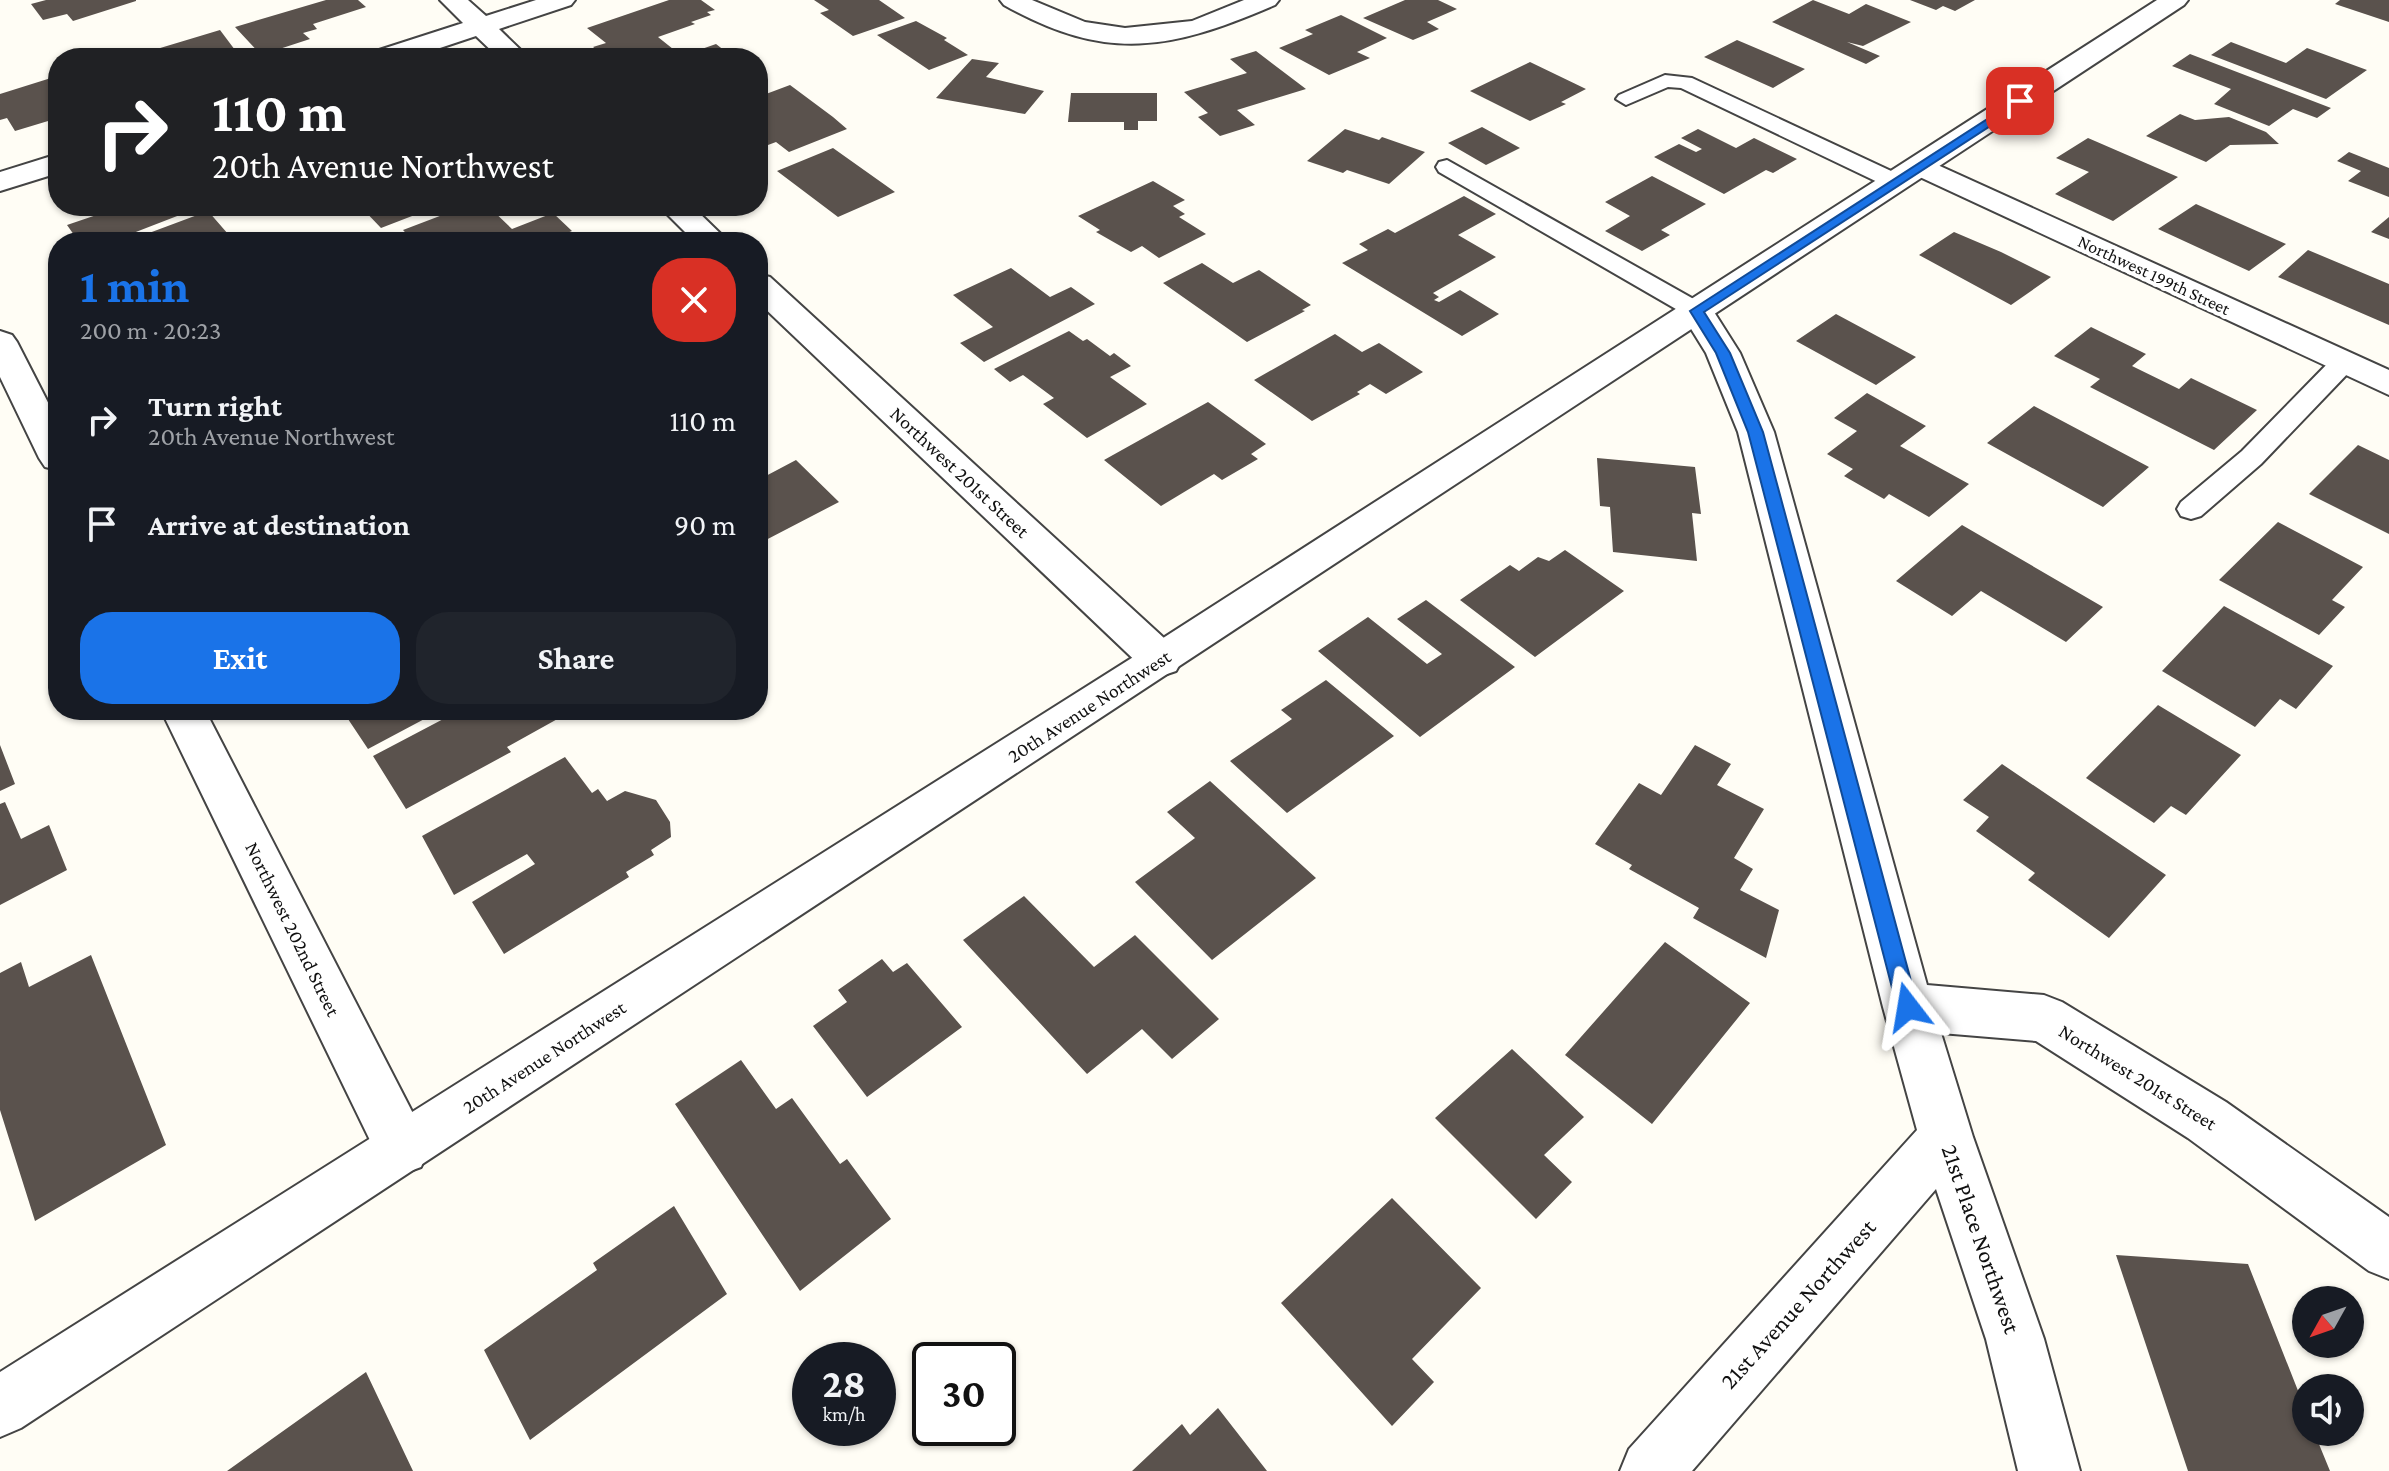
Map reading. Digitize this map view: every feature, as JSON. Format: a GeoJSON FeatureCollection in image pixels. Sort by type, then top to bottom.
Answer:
{"type":"FeatureCollection","features":[{"type":"Feature","properties":{"kind":"street"},"geometry":{"type":"LineString","coordinates":[[453,0],[504,48]]}},
{"type":"Feature","properties":{"kind":"street"},"geometry":{"type":"LineString","coordinates":[[414,48],[562,0]]}},
{"type":"Feature","properties":{"kind":"street"},"geometry":{"type":"LineString","coordinates":[[1013,0],[1044,19],[1075,30],[1110,35],[1156,36],[1200,27],[1266,0]]}},
{"type":"Feature","properties":{"kind":"street","name":"20th Avenue Northwest"},"geometry":{"type":"LineString","coordinates":[[0,1407],[1161,660],[2175,0]]}},
{"type":"Feature","properties":{"kind":"street"},"geometry":{"type":"LineString","coordinates":[[0,182],[48,166]]}},
{"type":"Feature","properties":{"kind":"street","name":"Northwest 199th Street"},"geometry":{"type":"LineString","coordinates":[[1908,174],[2389,384]]}},
{"type":"Feature","properties":{"kind":"street"},"geometry":{"type":"LineString","coordinates":[[685,216],[702,232]]}},
{"type":"Feature","properties":{"kind":"street","name":"Northwest 201st Street"},"geometry":{"type":"LineString","coordinates":[[768,293],[1161,660]]}},
{"type":"Feature","properties":{"kind":"street"},"geometry":{"type":"LineString","coordinates":[[1697,311],[1723,353],[1756,432],[1908,1007]]}},
{"type":"Feature","properties":{"kind":"street"},"geometry":{"type":"LineString","coordinates":[[0,342],[48,438]]}},
{"type":"Feature","properties":{"kind":"street","name":"Northwest 202nd Street"},"geometry":{"type":"LineString","coordinates":[[188,720],[402,1148]]}},
{"type":"Feature","properties":{"kind":"street","name":"Northwest 201st Street"},"geometry":{"type":"LineString","coordinates":[[1908,1007],[2044,1018],[2207,1120],[2389,1251]]}},
{"type":"Feature","properties":{"kind":"street","name":"21st Place Northwest"},"geometry":{"type":"LineString","coordinates":[[1908,1007],[1946,1137],[2015,1339],[2049,1471]]}},
{"type":"Feature","properties":{"kind":"street","name":"21st Avenue Northwest"},"geometry":{"type":"LineString","coordinates":[[1651,1471],[1946,1137]]}},
{"type":"Feature","properties":{"kind":"lane"},"geometry":{"type":"LineString","coordinates":[[1626,99],[1665,81],[1685,82],[1908,174]]}},
{"type":"Feature","properties":{"kind":"lane"},"geometry":{"type":"LineString","coordinates":[[1447,167],[1697,311]]}},
{"type":"Feature","properties":{"kind":"lane"},"geometry":{"type":"LineString","coordinates":[[2191,509],[2226,483],[2268,444],[2343,363]]}},
{"type":"Feature","properties":{"kind":"building"},"geometry":{"type":"Polygon","coordinates":[[[46,0],[136,1],[73,21],[67,14],[43,20],[31,4],[46,0]]]}},
{"type":"Feature","properties":{"kind":"building"},"geometry":{"type":"Polygon","coordinates":[[[326,0],[358,0],[366,7],[313,24],[317,29],[303,33],[310,39],[282,48],[254,48],[235,27],[326,0]]]}},
{"type":"Feature","properties":{"kind":"building"},"geometry":{"type":"Polygon","coordinates":[[[669,0],[701,0],[715,10],[707,12],[711,15],[691,22],[695,24],[658,37],[672,48],[594,48],[606,43],[587,28],[669,0]]]}},
{"type":"Feature","properties":{"kind":"building"},"geometry":{"type":"Polygon","coordinates":[[[814,0],[879,0],[905,18],[853,36],[820,13],[829,10],[814,0]]]}},
{"type":"Feature","properties":{"kind":"building"},"geometry":{"type":"Polygon","coordinates":[[[1405,0],[1438,0],[1457,9],[1427,22],[1439,29],[1413,40],[1363,18],[1405,0]]]}},
{"type":"Feature","properties":{"kind":"building"},"geometry":{"type":"Polygon","coordinates":[[[1813,0],[1849,14],[1866,4],[1911,22],[1863,46],[1847,42],[1880,56],[1866,64],[1772,22],[1813,0]]]}},
{"type":"Feature","properties":{"kind":"building"},"geometry":{"type":"Polygon","coordinates":[[[1910,0],[1975,0],[1955,11],[1943,6],[1936,10],[1910,0]]]}},
{"type":"Feature","properties":{"kind":"building"},"geometry":{"type":"Polygon","coordinates":[[[2340,0],[2389,0],[2389,22],[2335,4],[2340,0]]]}},
{"type":"Feature","properties":{"kind":"building"},"geometry":{"type":"Polygon","coordinates":[[[1341,15],[1387,38],[1357,52],[1370,58],[1329,75],[1279,48],[1313,34],[1305,30],[1341,15]]]}},
{"type":"Feature","properties":{"kind":"building"},"geometry":{"type":"Polygon","coordinates":[[[916,21],[947,38],[944,40],[968,55],[929,70],[877,35],[916,21]]]}},
{"type":"Feature","properties":{"kind":"building"},"geometry":{"type":"Polygon","coordinates":[[[220,30],[234,48],[160,48],[220,30]]]}},
{"type":"Feature","properties":{"kind":"building"},"geometry":{"type":"Polygon","coordinates":[[[1737,40],[1805,69],[1773,88],[1704,57],[1737,40]]]}},
{"type":"Feature","properties":{"kind":"building"},"geometry":{"type":"Polygon","coordinates":[[[2231,42],[2286,63],[2307,48],[2367,70],[2326,99],[2211,55],[2231,42]]]}},
{"type":"Feature","properties":{"kind":"building"},"geometry":{"type":"Polygon","coordinates":[[[1256,51],[1306,89],[1237,110],[1255,125],[1220,136],[1198,117],[1208,113],[1184,92],[1247,73],[1230,59],[1256,51]]]}},
{"type":"Feature","properties":{"kind":"building"},"geometry":{"type":"Polygon","coordinates":[[[2190,54],[2331,108],[2317,118],[2293,109],[2269,126],[2214,104],[2231,89],[2172,66],[2190,54]]]}},
{"type":"Feature","properties":{"kind":"building"},"geometry":{"type":"Polygon","coordinates":[[[972,59],[999,63],[986,77],[1044,91],[1025,114],[936,98],[972,59]]]}},
{"type":"Feature","properties":{"kind":"building"},"geometry":{"type":"Polygon","coordinates":[[[1530,62],[1586,89],[1561,102],[1566,104],[1530,121],[1470,91],[1530,62]]]}},
{"type":"Feature","properties":{"kind":"building"},"geometry":{"type":"Polygon","coordinates":[[[48,79],[48,121],[15,131],[7,118],[0,120],[0,94],[48,79]]]}},
{"type":"Feature","properties":{"kind":"building"},"geometry":{"type":"Polygon","coordinates":[[[790,85],[847,129],[789,152],[776,142],[768,145],[768,93],[790,85]]]}},
{"type":"Feature","properties":{"kind":"building"},"geometry":{"type":"Polygon","coordinates":[[[1071,93],[1157,93],[1157,121],[1138,121],[1138,130],[1124,130],[1124,122],[1068,122],[1071,93]]]}},
{"type":"Feature","properties":{"kind":"building"},"geometry":{"type":"Polygon","coordinates":[[[2180,114],[2195,120],[2229,117],[2266,132],[2279,144],[2230,145],[2206,162],[2146,136],[2180,114]]]}},
{"type":"Feature","properties":{"kind":"building"},"geometry":{"type":"Polygon","coordinates":[[[1482,127],[1520,148],[1486,165],[1448,143],[1482,127]]]}},
{"type":"Feature","properties":{"kind":"building"},"geometry":{"type":"Polygon","coordinates":[[[1345,129],[1379,140],[1382,137],[1425,152],[1389,184],[1307,161],[1345,129]]]}},
{"type":"Feature","properties":{"kind":"building"},"geometry":{"type":"Polygon","coordinates":[[[1698,129],[1736,148],[1754,138],[1797,159],[1773,173],[1766,170],[1724,194],[1654,157],[1679,144],[1696,152],[1702,149],[1681,138],[1698,129]]]}},
{"type":"Feature","properties":{"kind":"building"},"geometry":{"type":"Polygon","coordinates":[[[2088,138],[2178,177],[2113,221],[2055,194],[2089,172],[2056,158],[2088,138]]]}},
{"type":"Feature","properties":{"kind":"building"},"geometry":{"type":"Polygon","coordinates":[[[833,148],[895,192],[838,217],[777,171],[833,148]]]}},
{"type":"Feature","properties":{"kind":"building"},"geometry":{"type":"Polygon","coordinates":[[[2349,152],[2389,168],[2389,197],[2348,181],[2361,171],[2337,161],[2349,152]]]}},
{"type":"Feature","properties":{"kind":"building"},"geometry":{"type":"Polygon","coordinates":[[[1652,176],[1706,204],[1661,230],[1670,235],[1642,251],[1605,231],[1630,216],[1605,202],[1652,176]]]}},
{"type":"Feature","properties":{"kind":"building"},"geometry":{"type":"Polygon","coordinates":[[[1153,181],[1185,200],[1173,206],[1185,214],[1179,217],[1206,234],[1159,258],[1142,246],[1131,252],[1096,232],[1100,230],[1078,216],[1153,181]]]}},
{"type":"Feature","properties":{"kind":"building"},"geometry":{"type":"Polygon","coordinates":[[[1464,196],[1496,214],[1458,235],[1496,257],[1433,293],[1439,297],[1434,300],[1439,302],[1460,290],[1499,314],[1462,336],[1342,263],[1368,250],[1359,244],[1388,229],[1395,233],[1464,196]]]}},
{"type":"Feature","properties":{"kind":"building"},"geometry":{"type":"Polygon","coordinates":[[[2196,204],[2286,244],[2249,271],[2158,229],[2196,204]]]}},
{"type":"Feature","properties":{"kind":"building"},"geometry":{"type":"Polygon","coordinates":[[[94,216],[177,216],[136,232],[72,232],[67,225],[94,216]]]}},
{"type":"Feature","properties":{"kind":"building"},"geometry":{"type":"Polygon","coordinates":[[[195,216],[212,216],[226,232],[152,232],[195,216]]]}},
{"type":"Feature","properties":{"kind":"building"},"geometry":{"type":"Polygon","coordinates":[[[370,216],[412,216],[381,228],[370,216]]]}},
{"type":"Feature","properties":{"kind":"building"},"geometry":{"type":"Polygon","coordinates":[[[440,216],[498,216],[512,229],[545,216],[556,216],[572,231],[405,232],[403,230],[440,216]]]}},
{"type":"Feature","properties":{"kind":"building"},"geometry":{"type":"Polygon","coordinates":[[[2389,217],[2389,239],[2371,232],[2389,217]]]}},
{"type":"Feature","properties":{"kind":"building"},"geometry":{"type":"Polygon","coordinates":[[[1954,232],[2051,277],[2011,305],[1919,255],[1954,232]]]}},
{"type":"Feature","properties":{"kind":"building"},"geometry":{"type":"Polygon","coordinates":[[[2308,250],[2389,284],[2389,325],[2278,277],[2308,250]]]}},
{"type":"Feature","properties":{"kind":"building"},"geometry":{"type":"Polygon","coordinates":[[[1202,263],[1233,283],[1259,270],[1311,305],[1247,342],[1163,283],[1202,263]]]}},
{"type":"Feature","properties":{"kind":"building"},"geometry":{"type":"Polygon","coordinates":[[[1011,268],[1050,297],[1071,287],[1095,304],[984,362],[960,343],[993,327],[953,295],[1011,268]]]}},
{"type":"Feature","properties":{"kind":"building"},"geometry":{"type":"Polygon","coordinates":[[[1836,314],[1916,357],[1876,385],[1796,341],[1836,314]]]}},
{"type":"Feature","properties":{"kind":"building"},"geometry":{"type":"Polygon","coordinates":[[[2091,327],[2146,354],[2132,366],[2179,389],[2191,378],[2257,410],[2214,450],[2090,387],[2100,379],[2054,356],[2091,327]]]}},
{"type":"Feature","properties":{"kind":"building"},"geometry":{"type":"Polygon","coordinates":[[[1069,331],[1083,341],[1087,339],[1110,356],[1114,353],[1131,366],[1110,377],[1147,404],[1087,438],[1043,404],[1054,398],[1023,375],[1010,382],[994,369],[1069,331]]]}},
{"type":"Feature","properties":{"kind":"building"},"geometry":{"type":"Polygon","coordinates":[[[1335,334],[1362,352],[1379,343],[1423,372],[1386,394],[1370,384],[1357,392],[1360,394],[1312,421],[1254,380],[1335,334]]]}},
{"type":"Feature","properties":{"kind":"building"},"geometry":{"type":"Polygon","coordinates":[[[1867,393],[1926,426],[1900,446],[1969,484],[1929,517],[1889,494],[1884,499],[1844,476],[1853,469],[1827,454],[1857,431],[1834,418],[1867,393]]]}},
{"type":"Feature","properties":{"kind":"building"},"geometry":{"type":"Polygon","coordinates":[[[1208,402],[1266,444],[1251,454],[1258,459],[1222,480],[1214,474],[1161,506],[1104,460],[1208,402]]]}},
{"type":"Feature","properties":{"kind":"building"},"geometry":{"type":"Polygon","coordinates":[[[2034,406],[2149,467],[2103,507],[1987,443],[2034,406]]]}},
{"type":"Feature","properties":{"kind":"building"},"geometry":{"type":"Polygon","coordinates":[[[2358,445],[2389,460],[2389,534],[2309,494],[2358,445]]]}},
{"type":"Feature","properties":{"kind":"building"},"geometry":{"type":"Polygon","coordinates":[[[1597,458],[1695,467],[1701,514],[1692,513],[1697,561],[1613,552],[1610,507],[1600,506],[1597,458]]]}},
{"type":"Feature","properties":{"kind":"building"},"geometry":{"type":"Polygon","coordinates":[[[796,460],[839,502],[768,539],[768,475],[796,460]]]}},
{"type":"Feature","properties":{"kind":"building"},"geometry":{"type":"Polygon","coordinates":[[[2278,522],[2363,567],[2332,600],[2345,607],[2319,635],[2219,580],[2278,522]]]}},
{"type":"Feature","properties":{"kind":"building"},"geometry":{"type":"Polygon","coordinates":[[[1962,525],[2103,607],[2066,642],[1981,591],[1952,616],[1896,581],[1962,525]]]}},
{"type":"Feature","properties":{"kind":"building"},"geometry":{"type":"Polygon","coordinates":[[[1565,550],[1624,591],[1535,657],[1460,600],[1510,565],[1519,571],[1538,557],[1549,561],[1565,550]]]}},
{"type":"Feature","properties":{"kind":"building"},"geometry":{"type":"Polygon","coordinates":[[[1426,600],[1515,667],[1420,737],[1318,651],[1368,617],[1427,664],[1442,654],[1397,619],[1426,600]]]}},
{"type":"Feature","properties":{"kind":"building"},"geometry":{"type":"Polygon","coordinates":[[[2224,606],[2333,666],[2296,709],[2280,699],[2255,727],[2162,671],[2224,606]]]}},
{"type":"Feature","properties":{"kind":"building"},"geometry":{"type":"Polygon","coordinates":[[[1326,680],[1394,736],[1287,813],[1230,761],[1292,719],[1281,710],[1326,680]]]}},
{"type":"Feature","properties":{"kind":"building"},"geometry":{"type":"Polygon","coordinates":[[[2158,705],[2241,755],[2186,815],[2171,806],[2154,823],[2086,778],[2158,705]]]}},
{"type":"Feature","properties":{"kind":"building"},"geometry":{"type":"Polygon","coordinates":[[[349,720],[422,720],[368,749],[349,720]]]}},
{"type":"Feature","properties":{"kind":"building"},"geometry":{"type":"Polygon","coordinates":[[[441,720],[556,720],[507,747],[511,752],[406,809],[373,756],[441,720]]]}},
{"type":"Feature","properties":{"kind":"building"},"geometry":{"type":"Polygon","coordinates":[[[0,745],[15,784],[0,791],[0,745]]]}},
{"type":"Feature","properties":{"kind":"building"},"geometry":{"type":"Polygon","coordinates":[[[1695,745],[1731,764],[1717,785],[1764,809],[1734,858],[1753,869],[1740,890],[1779,910],[1766,958],[1693,918],[1699,908],[1629,869],[1632,865],[1595,844],[1639,783],[1661,795],[1695,745]]]}},
{"type":"Feature","properties":{"kind":"building"},"geometry":{"type":"Polygon","coordinates":[[[565,757],[592,793],[598,789],[607,801],[625,791],[656,800],[670,822],[671,837],[651,850],[654,855],[626,872],[629,877],[504,954],[472,902],[535,864],[527,854],[454,895],[422,836],[565,757]]]}},
{"type":"Feature","properties":{"kind":"building"},"geometry":{"type":"Polygon","coordinates":[[[2002,764],[2166,875],[2109,938],[2028,880],[2035,873],[1976,831],[1989,817],[1963,800],[2002,764]]]}},
{"type":"Feature","properties":{"kind":"building"},"geometry":{"type":"Polygon","coordinates":[[[1210,781],[1316,878],[1212,960],[1135,882],[1195,838],[1167,812],[1210,781]]]}},
{"type":"Feature","properties":{"kind":"building"},"geometry":{"type":"Polygon","coordinates":[[[5,802],[21,839],[49,825],[67,870],[0,905],[0,804],[5,802]]]}},
{"type":"Feature","properties":{"kind":"building"},"geometry":{"type":"Polygon","coordinates":[[[1024,896],[1094,967],[1135,935],[1219,1019],[1172,1059],[1142,1029],[1087,1074],[963,940],[1024,896]]]}},
{"type":"Feature","properties":{"kind":"building"},"geometry":{"type":"Polygon","coordinates":[[[1665,942],[1750,1003],[1652,1124],[1565,1055],[1665,942]]]}},
{"type":"Feature","properties":{"kind":"building"},"geometry":{"type":"Polygon","coordinates":[[[91,955],[166,1145],[35,1221],[0,1110],[0,973],[21,962],[29,987],[91,955]]]}},
{"type":"Feature","properties":{"kind":"building"},"geometry":{"type":"Polygon","coordinates":[[[882,959],[893,972],[907,963],[962,1027],[867,1097],[813,1026],[847,1002],[838,990],[882,959]]]}},
{"type":"Feature","properties":{"kind":"building"},"geometry":{"type":"Polygon","coordinates":[[[1512,1049],[1584,1117],[1544,1155],[1572,1182],[1536,1219],[1435,1118],[1512,1049]]]}},
{"type":"Feature","properties":{"kind":"building"},"geometry":{"type":"Polygon","coordinates":[[[741,1060],[776,1109],[792,1098],[840,1164],[847,1159],[891,1219],[800,1291],[675,1104],[741,1060]]]}},
{"type":"Feature","properties":{"kind":"building"},"geometry":{"type":"Polygon","coordinates":[[[1392,1198],[1481,1288],[1412,1359],[1434,1382],[1392,1426],[1281,1303],[1392,1198]]]}},
{"type":"Feature","properties":{"kind":"building"},"geometry":{"type":"Polygon","coordinates":[[[674,1206],[727,1294],[530,1440],[484,1350],[597,1270],[593,1263],[674,1206]]]}},
{"type":"Feature","properties":{"kind":"building"},"geometry":{"type":"Polygon","coordinates":[[[2116,1255],[2248,1264],[2292,1376],[2292,1446],[2320,1446],[2330,1471],[2188,1471],[2116,1255]]]}},
{"type":"Feature","properties":{"kind":"building"},"geometry":{"type":"Polygon","coordinates":[[[366,1372],[413,1471],[227,1471],[366,1372]]]}},
{"type":"Feature","properties":{"kind":"building"},"geometry":{"type":"Polygon","coordinates":[[[1218,1408],[1267,1471],[1132,1471],[1182,1424],[1190,1435],[1218,1408]]]}},
{"type":"Feature","properties":{"kind":"route"},"geometry":{"type":"LineString","coordinates":[[1908,1007],[1756,432],[1723,353],[1697,311],[2020,101]]}}]}
